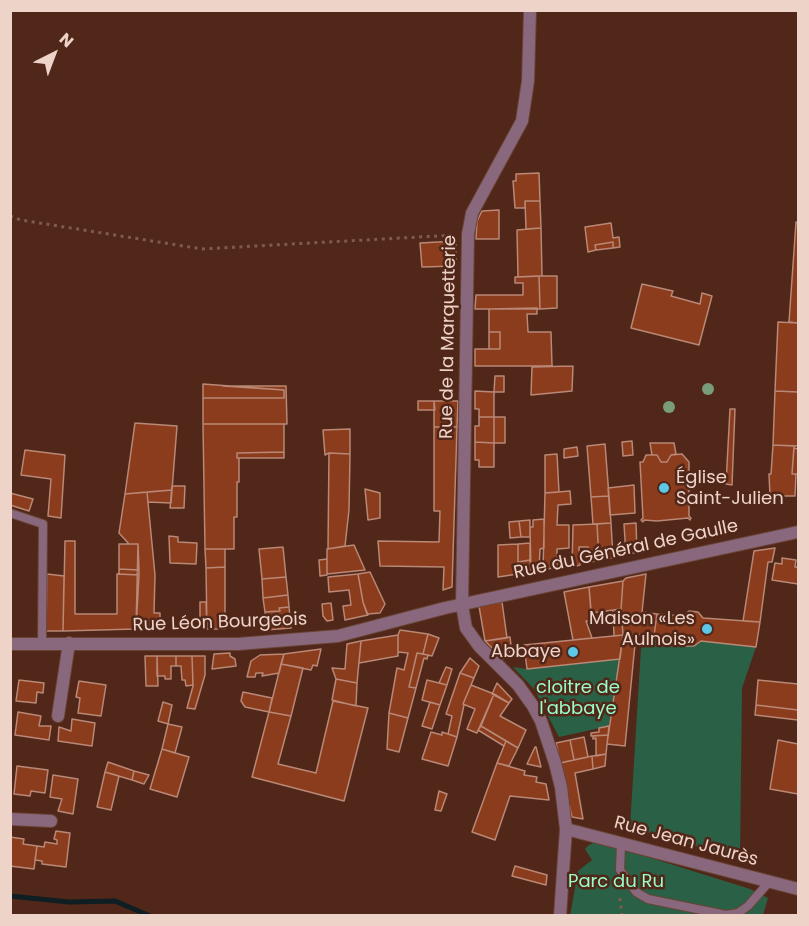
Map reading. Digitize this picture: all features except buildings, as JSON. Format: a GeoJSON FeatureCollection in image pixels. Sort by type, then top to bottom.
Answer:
{"type":"FeatureCollection","features":[{"type":"Feature","properties":{"kind":"street","name":"Rue de la Marquetterie"},"geometry":{"type":"LineString","coordinates":[[530,10],[528,81],[522,121],[472,213],[468,234],[462,605],[466,628],[479,646],[518,685],[541,721],[555,763],[561,787],[566,829],[560,915]]}},
{"type":"Feature","properties":{"kind":"street","name":"Rue du Général de Gaulle"},"geometry":{"type":"LineString","coordinates":[[462,605],[798,532]]}},
{"type":"Feature","properties":{"kind":"street","name":"Rue Léon Bourgeois"},"geometry":{"type":"LineString","coordinates":[[10,644],[238,644],[288,641],[338,636],[462,605]]}},
{"type":"Feature","properties":{"kind":"street"},"geometry":{"type":"LineString","coordinates":[[58,716],[69,643]]}},
{"type":"Feature","properties":{"kind":"street"},"geometry":{"type":"LineString","coordinates":[[10,819],[51,821]]}},
{"type":"Feature","properties":{"kind":"street","name":"Rue Jean Jaurès"},"geometry":{"type":"LineString","coordinates":[[566,829],[798,889]]}},
{"type":"Feature","properties":{"kind":"lane"},"geometry":{"type":"LineString","coordinates":[[10,513],[43,525],[42,644]]}},
{"type":"Feature","properties":{"kind":"lane"},"geometry":{"type":"LineString","coordinates":[[621,844],[620,870],[636,892],[648,899],[726,915],[738,913],[748,906],[769,882]]}},
{"type":"Feature","properties":{"kind":"path"},"geometry":{"type":"LineString","coordinates":[[10,216],[21,220],[202,249],[468,234]]}},
{"type":"Feature","properties":{"kind":"path"},"geometry":{"type":"LineString","coordinates":[[622,915],[620,900],[629,883]]}},
{"type":"Feature","properties":{"kind":"green space"},"geometry":{"type":"Polygon","coordinates":[[[654,636],[694,644],[701,641],[756,647],[742,688],[740,859],[630,827],[641,648],[654,636]]]}},
{"type":"Feature","properties":{"kind":"green space","name":"cloitre de l'abbaye"},"geometry":{"type":"Polygon","coordinates":[[[620,659],[609,726],[559,737],[534,689],[513,667],[527,669],[620,659]]]}},
{"type":"Feature","properties":{"kind":"green space","name":"Parc du Ru"},"geometry":{"type":"Polygon","coordinates":[[[597,841],[750,889],[768,898],[763,915],[570,916],[578,871],[592,860],[585,849],[597,841]]]}},
{"type":"Feature","properties":{"kind":"waterway"},"geometry":{"type":"LineString","coordinates":[[10,896],[69,902],[115,901],[150,916]]}},
{"type":"Feature","properties":{"kind":"place","name":"Église Saint-Julien"},"geometry":{"type":"Point","coordinates":[664,488]}},
{"type":"Feature","properties":{"kind":"place","name":"Maison «Les Aulnois»"},"geometry":{"type":"Point","coordinates":[707,629]}},
{"type":"Feature","properties":{"kind":"place","name":"Abbaye"},"geometry":{"type":"Point","coordinates":[573,652]}}]}
